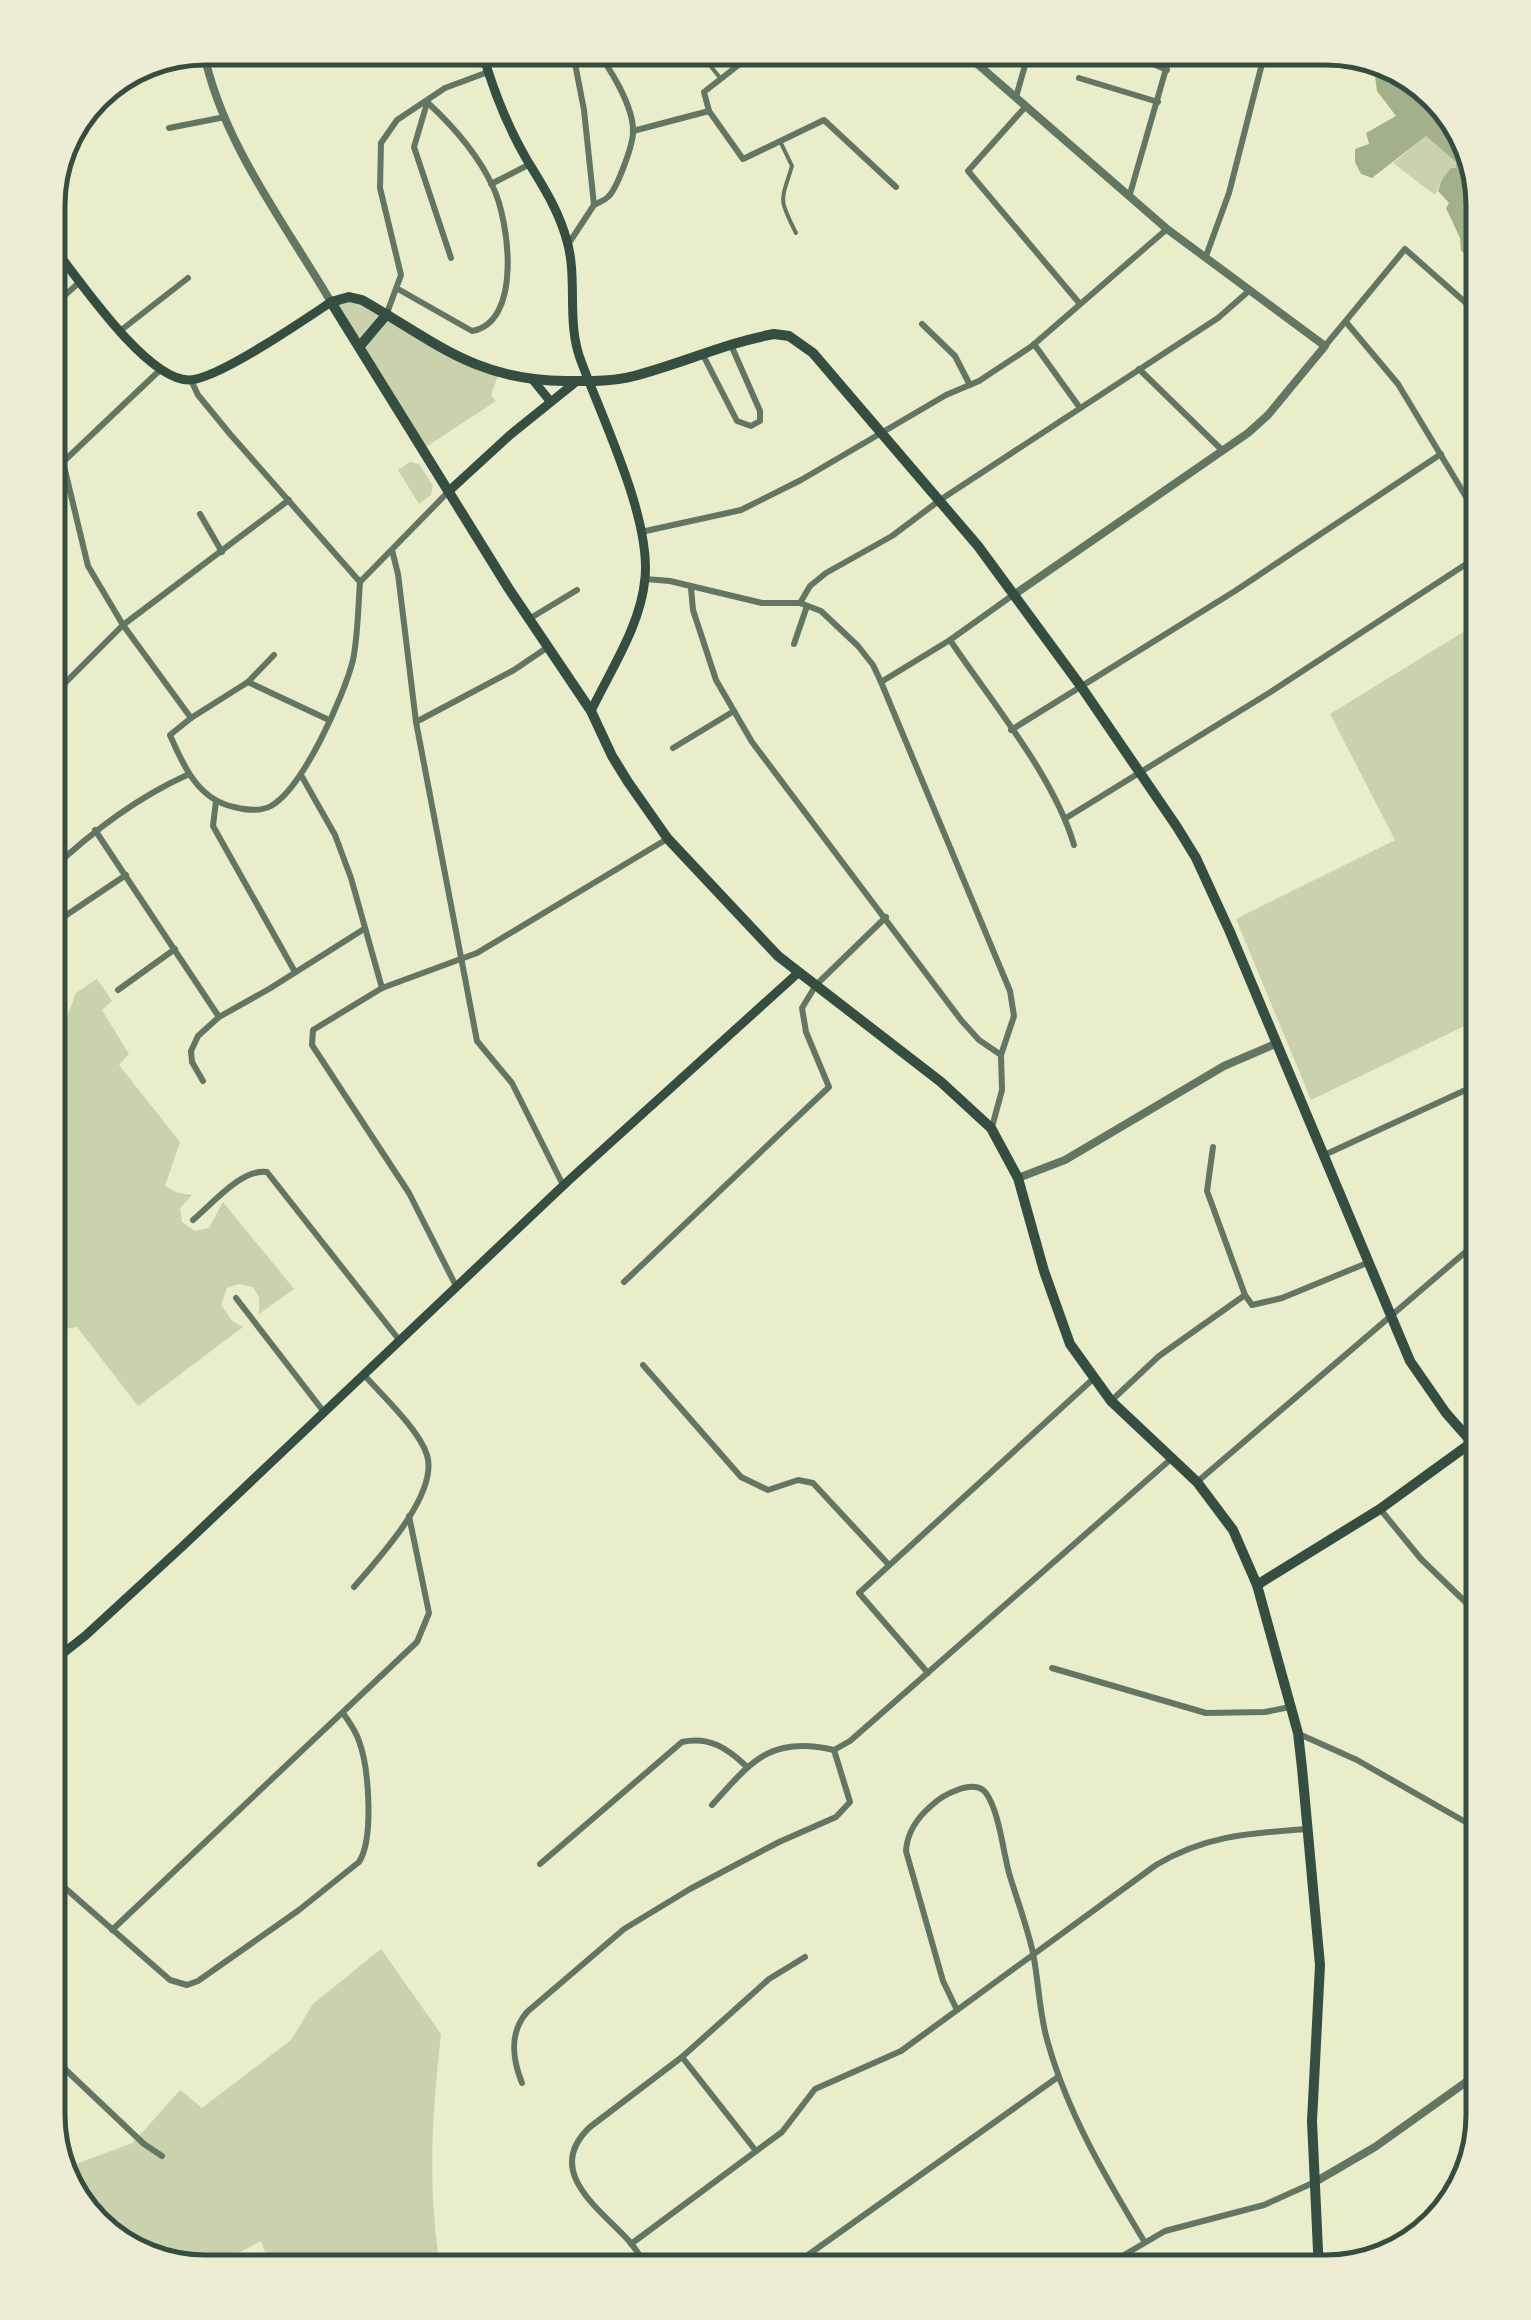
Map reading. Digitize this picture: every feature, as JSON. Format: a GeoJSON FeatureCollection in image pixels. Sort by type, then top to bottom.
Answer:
{"type":"FeatureCollection","features":[{"type":"Feature","properties":{"kind":"main road"},"geometry":{"type":"LineString","coordinates":[[486,65],[507,122],[552,200],[568,244],[580,360],[620,461],[640,532],[645,580],[628,635],[592,711]]}},
{"type":"Feature","properties":{"kind":"main road"},"geometry":{"type":"LineString","coordinates":[[65,261],[138,352],[160,370],[190,380],[220,372],[332,302],[354,297],[471,365],[533,380],[630,377],[774,334],[799,342],[884,433],[1015,594],[1141,771],[1196,858],[1410,1362],[1466,1436]]}},
{"type":"Feature","properties":{"kind":"main road"},"geometry":{"type":"LineString","coordinates":[[332,302],[529,619],[592,711],[612,756],[668,839],[749,928],[799,972],[927,1070],[992,1128],[1018,1178],[1066,1337],[1111,1401],[1197,1482],[1233,1530],[1257,1585],[1298,1733],[1320,1966],[1312,2122],[1318,2255]]}},
{"type":"Feature","properties":{"kind":"main road"},"geometry":{"type":"LineString","coordinates":[[360,346],[387,314]]}},
{"type":"Feature","properties":{"kind":"main road"},"geometry":{"type":"LineString","coordinates":[[533,380],[550,401]]}},
{"type":"Feature","properties":{"kind":"main road"},"geometry":{"type":"LineString","coordinates":[[449,491],[577,381]]}},
{"type":"Feature","properties":{"kind":"main road"},"geometry":{"type":"LineString","coordinates":[[65,1652],[365,1376],[563,1185],[799,972]]}},
{"type":"Feature","properties":{"kind":"main road"},"geometry":{"type":"LineString","coordinates":[[1257,1585],[1380,1508],[1466,1447]]}},
{"type":"Feature","properties":{"kind":"street"},"geometry":{"type":"LineString","coordinates":[[208,65],[225,117],[267,196],[332,302]]}},
{"type":"Feature","properties":{"kind":"street"},"geometry":{"type":"LineString","coordinates":[[575,65],[594,205]]}},
{"type":"Feature","properties":{"kind":"street"},"geometry":{"type":"LineString","coordinates":[[568,244],[594,205],[610,196],[634,131],[624,98],[607,65]]}},
{"type":"Feature","properties":{"kind":"street"},"geometry":{"type":"LineString","coordinates":[[737,65],[704,92],[709,112],[743,159],[824,120],[896,187]]}},
{"type":"Feature","properties":{"kind":"street"},"geometry":{"type":"LineString","coordinates":[[979,65],[1167,228],[1325,346]]}},
{"type":"Feature","properties":{"kind":"street"},"geometry":{"type":"LineString","coordinates":[[1016,96],[1025,65]]}},
{"type":"Feature","properties":{"kind":"street"},"geometry":{"type":"LineString","coordinates":[[1156,65],[1167,70]]}},
{"type":"Feature","properties":{"kind":"street"},"geometry":{"type":"LineString","coordinates":[[1130,194],[1168,65]]}},
{"type":"Feature","properties":{"kind":"street"},"geometry":{"type":"LineString","coordinates":[[1206,256],[1230,186],[1262,65]]}},
{"type":"Feature","properties":{"kind":"street"},"geometry":{"type":"LineString","coordinates":[[387,314],[401,275],[382,201],[378,158],[381,143],[397,120],[445,88],[488,72]]}},
{"type":"Feature","properties":{"kind":"street"},"geometry":{"type":"LineString","coordinates":[[1078,78],[1158,102]]}},
{"type":"Feature","properties":{"kind":"street"},"geometry":{"type":"LineString","coordinates":[[398,289],[472,331],[482,329],[492,320],[505,293],[508,269],[501,210],[492,184],[460,137],[427,102]]}},
{"type":"Feature","properties":{"kind":"street"},"geometry":{"type":"LineString","coordinates":[[427,102],[414,147],[450,258]]}},
{"type":"Feature","properties":{"kind":"street"},"geometry":{"type":"LineString","coordinates":[[1026,106],[968,171],[1080,304]]}},
{"type":"Feature","properties":{"kind":"street"},"geometry":{"type":"LineString","coordinates":[[634,131],[709,112]]}},
{"type":"Feature","properties":{"kind":"street"},"geometry":{"type":"LineString","coordinates":[[168,128],[225,117]]}},
{"type":"Feature","properties":{"kind":"street"},"geometry":{"type":"LineString","coordinates":[[492,184],[530,164]]}},
{"type":"Feature","properties":{"kind":"street"},"geometry":{"type":"LineString","coordinates":[[640,532],[741,510],[970,385],[1034,344],[1167,228]]}},
{"type":"Feature","properties":{"kind":"street"},"geometry":{"type":"LineString","coordinates":[[881,682],[950,640],[1268,415],[1405,250],[1466,303]]}},
{"type":"Feature","properties":{"kind":"street"},"geometry":{"type":"LineString","coordinates":[[120,331],[188,278]]}},
{"type":"Feature","properties":{"kind":"street"},"geometry":{"type":"LineString","coordinates":[[65,295],[81,281]]}},
{"type":"Feature","properties":{"kind":"street"},"geometry":{"type":"LineString","coordinates":[[794,644],[810,586],[826,573],[892,536],[940,500],[1218,318],[1251,290]]}},
{"type":"Feature","properties":{"kind":"street"},"geometry":{"type":"LineString","coordinates":[[1346,322],[1398,384],[1466,495]]}},
{"type":"Feature","properties":{"kind":"street"},"geometry":{"type":"LineString","coordinates":[[922,324],[955,356],[970,385]]}},
{"type":"Feature","properties":{"kind":"street"},"geometry":{"type":"LineString","coordinates":[[1034,344],[1080,408]]}},
{"type":"Feature","properties":{"kind":"street"},"geometry":{"type":"LineString","coordinates":[[702,354],[737,421],[751,426],[760,421],[760,412],[730,345]]}},
{"type":"Feature","properties":{"kind":"street"},"geometry":{"type":"LineString","coordinates":[[1139,369],[1222,450]]}},
{"type":"Feature","properties":{"kind":"street"},"geometry":{"type":"LineString","coordinates":[[65,460],[160,370]]}},
{"type":"Feature","properties":{"kind":"street"},"geometry":{"type":"LineString","coordinates":[[190,380],[219,421],[360,582]]}},
{"type":"Feature","properties":{"kind":"street"},"geometry":{"type":"LineString","coordinates":[[1012,730],[1235,592],[1441,454]]}},
{"type":"Feature","properties":{"kind":"street"},"geometry":{"type":"LineString","coordinates":[[65,470],[88,566],[124,625],[191,718]]}},
{"type":"Feature","properties":{"kind":"street"},"geometry":{"type":"LineString","coordinates":[[274,656],[248,682],[170,735],[187,775],[216,800],[247,810],[267,809],[284,798],[301,776],[343,695],[354,655],[360,582],[449,491]]}},
{"type":"Feature","properties":{"kind":"street"},"geometry":{"type":"LineString","coordinates":[[65,683],[124,625],[289,500]]}},
{"type":"Feature","properties":{"kind":"street"},"geometry":{"type":"LineString","coordinates":[[200,514],[222,552]]}},
{"type":"Feature","properties":{"kind":"street"},"geometry":{"type":"LineString","coordinates":[[392,550],[416,722],[478,1041],[512,1083],[563,1185]]}},
{"type":"Feature","properties":{"kind":"street"},"geometry":{"type":"LineString","coordinates":[[1066,818],[1466,565]]}},
{"type":"Feature","properties":{"kind":"street"},"geometry":{"type":"LineString","coordinates":[[645,580],[762,603],[804,604],[821,611],[873,665],[1014,1001],[1014,1016],[1001,1055],[1002,1090],[992,1128]]}},
{"type":"Feature","properties":{"kind":"street"},"geometry":{"type":"LineString","coordinates":[[690,587],[693,610],[716,680],[752,742],[961,1020],[979,1040],[1001,1055]]}},
{"type":"Feature","properties":{"kind":"street"},"geometry":{"type":"LineString","coordinates":[[529,619],[577,590]]}},
{"type":"Feature","properties":{"kind":"street"},"geometry":{"type":"LineString","coordinates":[[950,640],[1066,818],[1074,845]]}},
{"type":"Feature","properties":{"kind":"street"},"geometry":{"type":"LineString","coordinates":[[416,722],[514,670],[548,647]]}},
{"type":"Feature","properties":{"kind":"street"},"geometry":{"type":"LineString","coordinates":[[248,682],[329,720]]}},
{"type":"Feature","properties":{"kind":"street"},"geometry":{"type":"LineString","coordinates":[[673,748],[734,711]]}},
{"type":"Feature","properties":{"kind":"street"},"geometry":{"type":"LineString","coordinates":[[65,857],[94,830],[152,791],[187,775]]}},
{"type":"Feature","properties":{"kind":"street"},"geometry":{"type":"LineString","coordinates":[[301,776],[335,835],[382,988]]}},
{"type":"Feature","properties":{"kind":"street"},"geometry":{"type":"LineString","coordinates":[[216,800],[213,826],[295,972]]}},
{"type":"Feature","properties":{"kind":"street"},"geometry":{"type":"LineString","coordinates":[[94,830],[219,1017]]}},
{"type":"Feature","properties":{"kind":"street"},"geometry":{"type":"LineString","coordinates":[[456,1288],[408,1193],[312,1045],[311,1036],[316,1027],[382,988],[477,953],[668,839]]}},
{"type":"Feature","properties":{"kind":"street"},"geometry":{"type":"LineString","coordinates":[[65,916],[126,875]]}},
{"type":"Feature","properties":{"kind":"street"},"geometry":{"type":"LineString","coordinates":[[624,1282],[829,1086],[802,1008],[816,985],[886,917]]}},
{"type":"Feature","properties":{"kind":"street"},"geometry":{"type":"LineString","coordinates":[[203,1082],[192,1062],[191,1051],[198,1036],[219,1017],[364,929]]}},
{"type":"Feature","properties":{"kind":"street"},"geometry":{"type":"LineString","coordinates":[[118,990],[175,949]]}},
{"type":"Feature","properties":{"kind":"street"},"geometry":{"type":"LineString","coordinates":[[1018,1178],[1064,1160],[1224,1066],[1275,1044]]}},
{"type":"Feature","properties":{"kind":"street"},"geometry":{"type":"LineString","coordinates":[[1322,1156],[1466,1090]]}},
{"type":"Feature","properties":{"kind":"street"},"geometry":{"type":"LineString","coordinates":[[1213,1147],[1207,1191],[1252,1305],[1282,1298],[1367,1263]]}},
{"type":"Feature","properties":{"kind":"street"},"geometry":{"type":"LineString","coordinates":[[193,1220],[246,1176],[268,1172],[400,1342]]}},
{"type":"Feature","properties":{"kind":"street"},"geometry":{"type":"LineString","coordinates":[[1197,1482],[1466,1252]]}},
{"type":"Feature","properties":{"kind":"street"},"geometry":{"type":"LineString","coordinates":[[1111,1401],[1159,1356],[1245,1295]]}},
{"type":"Feature","properties":{"kind":"street"},"geometry":{"type":"LineString","coordinates":[[236,1298],[325,1413]]}},
{"type":"Feature","properties":{"kind":"street"},"geometry":{"type":"LineString","coordinates":[[643,1365],[741,1477],[768,1490],[798,1480],[813,1482],[889,1565]]}},
{"type":"Feature","properties":{"kind":"street"},"geometry":{"type":"LineString","coordinates":[[354,1587],[408,1516],[428,1476],[426,1451],[365,1376]]}},
{"type":"Feature","properties":{"kind":"street"},"geometry":{"type":"LineString","coordinates":[[928,1673],[859,1593],[1093,1379]]}},
{"type":"Feature","properties":{"kind":"street"},"geometry":{"type":"LineString","coordinates":[[712,1805],[746,1766],[784,1746],[834,1750],[850,1742],[1171,1459]]}},
{"type":"Feature","properties":{"kind":"street"},"geometry":{"type":"LineString","coordinates":[[1380,1508],[1420,1559],[1466,1602]]}},
{"type":"Feature","properties":{"kind":"street"},"geometry":{"type":"LineString","coordinates":[[112,1930],[417,1642],[430,1613],[408,1516]]}},
{"type":"Feature","properties":{"kind":"street"},"geometry":{"type":"LineString","coordinates":[[1052,1668],[1206,1714],[1291,1707]]}},
{"type":"Feature","properties":{"kind":"street"},"geometry":{"type":"LineString","coordinates":[[65,1888],[170,1980],[193,1983],[256,1941],[358,1862],[365,1852],[369,1834],[365,1772],[359,1739],[343,1713]]}},
{"type":"Feature","properties":{"kind":"street"},"geometry":{"type":"LineString","coordinates":[[1298,1733],[1357,1760],[1466,1822]]}},
{"type":"Feature","properties":{"kind":"street"},"geometry":{"type":"LineString","coordinates":[[540,1864],[682,1742],[707,1740],[746,1766]]}},
{"type":"Feature","properties":{"kind":"street"},"geometry":{"type":"LineString","coordinates":[[522,2083],[514,2054],[520,2021],[624,1929],[764,1850],[836,1817],[850,1802],[834,1750]]}},
{"type":"Feature","properties":{"kind":"street"},"geometry":{"type":"LineString","coordinates":[[957,2010],[943,1981],[906,1851],[910,1831],[932,1805],[947,1795],[978,1788],[986,1793],[1001,1834],[1034,1956],[1041,2014],[1058,2078],[1097,2162],[1144,2241]]}},
{"type":"Feature","properties":{"kind":"street"},"geometry":{"type":"LineString","coordinates":[[632,2244],[782,2132],[815,2089],[901,2051],[1156,1865],[1184,1849],[1212,1840],[1307,1829]]}},
{"type":"Feature","properties":{"kind":"street"},"geometry":{"type":"LineString","coordinates":[[640,2255],[574,2176],[571,2152],[578,2139],[682,2057],[769,1978],[805,1957]]}},
{"type":"Feature","properties":{"kind":"street"},"geometry":{"type":"LineString","coordinates":[[682,2057],[756,2151]]}},
{"type":"Feature","properties":{"kind":"street"},"geometry":{"type":"LineString","coordinates":[[65,2070],[162,2156]]}},
{"type":"Feature","properties":{"kind":"street"},"geometry":{"type":"LineString","coordinates":[[808,2255],[1058,2078]]}},
{"type":"Feature","properties":{"kind":"street"},"geometry":{"type":"LineString","coordinates":[[1123,2255],[1144,2241],[1194,2221],[1264,2205],[1315,2182],[1375,2147],[1466,2083]]}},
{"type":"Feature","properties":{"kind":"lane"},"geometry":{"type":"LineString","coordinates":[[710,65],[720,78]]}},
{"type":"Feature","properties":{"kind":"lane"},"geometry":{"type":"LineString","coordinates":[[780,141],[792,166],[783,185],[781,203],[796,233]]}},
{"type":"Feature","properties":{"kind":"shaded area"},"geometry":{"type":"Polygon","coordinates":[[[1373,73],[1411,94],[1447,135],[1465,187],[1466,254],[1461,251],[1460,238],[1446,208],[1449,203],[1438,191],[1451,168],[1456,168],[1456,162],[1426,136],[1372,178],[1361,174],[1355,162],[1355,149],[1369,144],[1366,133],[1396,116],[1377,91],[1373,73]]]}},
{"type":"Feature","properties":{"kind":"shaded area"},"geometry":{"type":"Polygon","coordinates":[[[1426,136],[1457,167],[1441,180],[1435,195],[1393,163],[1426,136]]]}},
{"type":"Feature","properties":{"kind":"shaded area"},"geometry":{"type":"Polygon","coordinates":[[[349,297],[499,373],[491,395],[496,401],[423,449],[331,302],[349,297]]]}},
{"type":"Feature","properties":{"kind":"shaded area"},"geometry":{"type":"Polygon","coordinates":[[[410,462],[419,464],[433,486],[431,495],[419,504],[398,470],[410,462]]]}},
{"type":"Feature","properties":{"kind":"shaded area"},"geometry":{"type":"Polygon","coordinates":[[[1466,630],[1466,1025],[1311,1100],[1236,919],[1395,840],[1330,714],[1466,630]]]}},
{"type":"Feature","properties":{"kind":"shaded area"},"geometry":{"type":"Polygon","coordinates":[[[97,979],[112,1001],[102,1010],[129,1054],[119,1065],[180,1142],[165,1186],[192,1195],[180,1208],[182,1222],[195,1231],[209,1228],[223,1202],[294,1289],[259,1314],[259,1297],[253,1287],[238,1284],[227,1288],[221,1305],[232,1321],[243,1327],[138,1406],[77,1327],[65,1329],[65,1022],[76,993],[97,979]]]}},
{"type":"Feature","properties":{"kind":"shaded area"},"geometry":{"type":"Polygon","coordinates":[[[381,1949],[441,2034],[432,2153],[439,2255],[266,2255],[261,2241],[234,2255],[196,2255],[151,2244],[106,2214],[84,2185],[74,2164],[133,2143],[180,2090],[202,2108],[291,2040],[313,2004],[381,1949]]]}}]}
